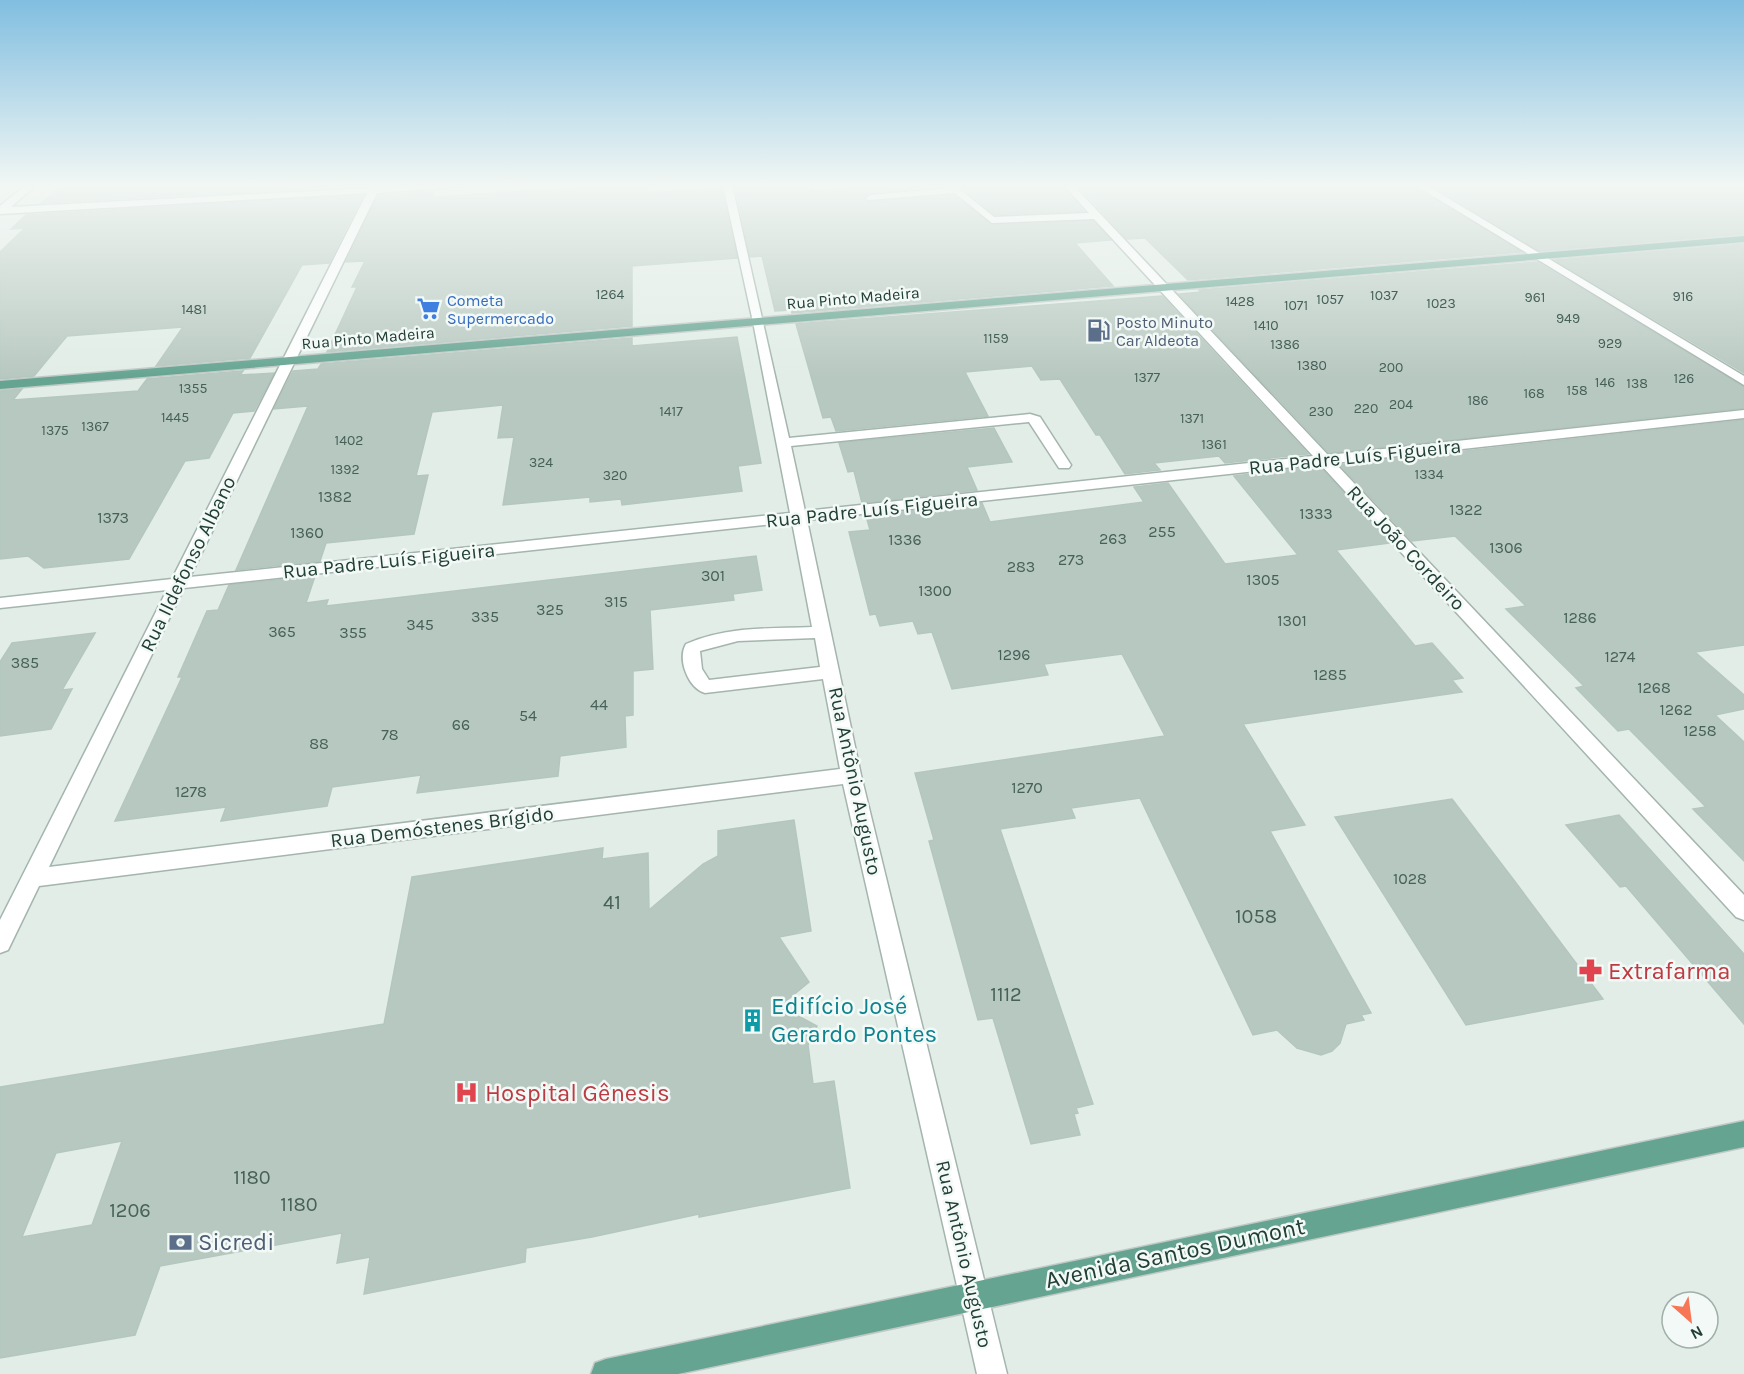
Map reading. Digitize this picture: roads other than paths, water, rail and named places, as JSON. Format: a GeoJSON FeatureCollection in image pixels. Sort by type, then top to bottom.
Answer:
{"type":"FeatureCollection","features":[{"type":"Feature","properties":{"kind":"main road","name":"Rua Pinto Madeira"},"geometry":{"type":"LineString","coordinates":[[0,385],[1622,249]]}},
{"type":"Feature","properties":{"kind":"main road","name":"Avenida Santos Dumont"},"geometry":{"type":"LineString","coordinates":[[606,1374],[974,1294],[1744,1134]]}},
{"type":"Feature","properties":{"kind":"street","name":"Rua Ildefonso Albano"},"geometry":{"type":"LineString","coordinates":[[0,943],[344,249]]}},
{"type":"Feature","properties":{"kind":"street","name":"Rua Antônio Augusto"},"geometry":{"type":"LineString","coordinates":[[742,249],[759,322],[797,519],[852,775],[992,1374]]}},
{"type":"Feature","properties":{"kind":"street","name":"Rua João Cordeiro"},"geometry":{"type":"LineString","coordinates":[[1127,249],[1744,910]]}},
{"type":"Feature","properties":{"kind":"street"},"geometry":{"type":"LineString","coordinates":[[1527,249],[1744,381]]}},
{"type":"Feature","properties":{"kind":"street","name":"Rua Padre Luís Figueira"},"geometry":{"type":"LineString","coordinates":[[0,603],[797,519],[1744,414]]}},
{"type":"Feature","properties":{"kind":"street"},"geometry":{"type":"LineString","coordinates":[[783,443],[1030,418],[1035,420],[1064,465]]}},
{"type":"Feature","properties":{"kind":"street"},"geometry":{"type":"LineString","coordinates":[[823,632],[707,640],[692,648],[690,662],[696,676],[705,687],[831,672]]}},
{"type":"Feature","properties":{"kind":"street","name":"Rua Demóstenes Brígido"},"geometry":{"type":"LineString","coordinates":[[33,878],[852,775]]}},
{"type":"Feature","properties":{"kind":"place","name":"Cometa Supermercado"},"geometry":{"type":"Point","coordinates":[429,309]}},
{"type":"Feature","properties":{"kind":"place","name":"Posto Minuto Car Aldeota"},"geometry":{"type":"Point","coordinates":[1098,331]}},
{"type":"Feature","properties":{"kind":"place","name":"Extrafarma"},"geometry":{"type":"Point","coordinates":[1590,971]}},
{"type":"Feature","properties":{"kind":"place","name":"Edifício José Gerardo Pontes"},"geometry":{"type":"Point","coordinates":[753,1020]}},
{"type":"Feature","properties":{"kind":"place","name":"Hospital Gênesis"},"geometry":{"type":"Point","coordinates":[467,1093]}},
{"type":"Feature","properties":{"kind":"place","name":"Sicredi"},"geometry":{"type":"Point","coordinates":[180,1242]}}]}
